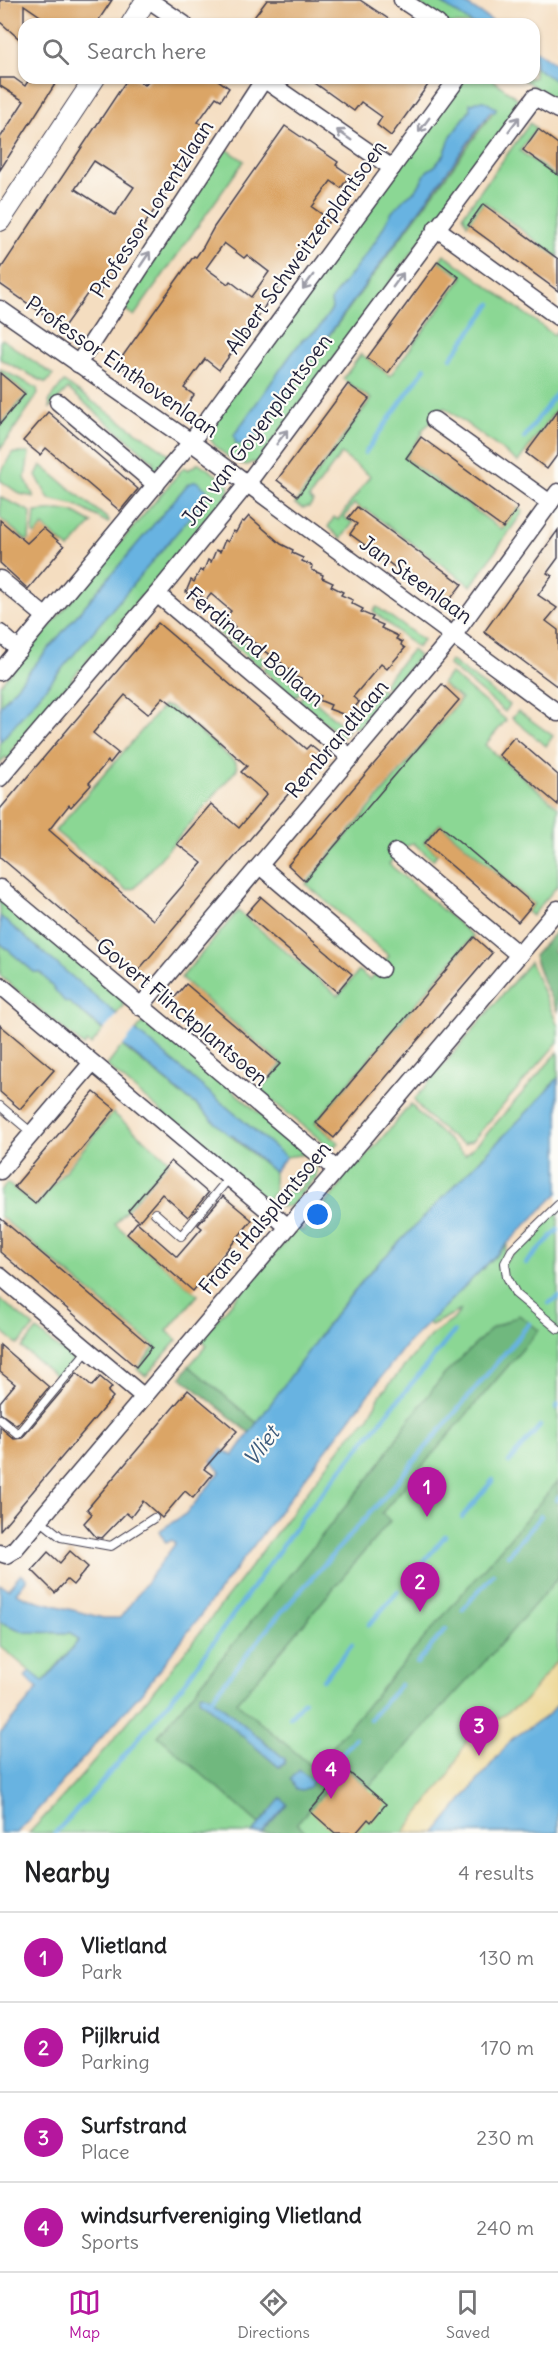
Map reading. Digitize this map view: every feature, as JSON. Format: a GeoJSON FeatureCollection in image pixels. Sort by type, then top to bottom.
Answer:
{"type":"FeatureCollection","features":[{"type":"Feature","properties":{"kind":"street"},"geometry":{"type":"LineString","coordinates":[[134,18],[148,0],[175,18]]}},
{"type":"Feature","properties":{"kind":"street"},"geometry":{"type":"LineString","coordinates":[[402,0],[429,18]]}},
{"type":"Feature","properties":{"kind":"street"},"geometry":{"type":"LineString","coordinates":[[0,221],[91,84]]}},
{"type":"Feature","properties":{"kind":"street","name":"Professor Lorentzlaan"},"geometry":{"type":"LineString","coordinates":[[78,364],[260,84]]}},
{"type":"Feature","properties":{"kind":"street"},"geometry":{"type":"LineString","coordinates":[[270,84],[392,168]]}},
{"type":"Feature","properties":{"kind":"street","name":"Albert Schweitzerplantsoen"},"geometry":{"type":"LineString","coordinates":[[0,672],[191,442],[454,84]]}},
{"type":"Feature","properties":{"kind":"street","name":"Jan van Goyenplantsoen"},"geometry":{"type":"LineString","coordinates":[[0,778],[157,594],[247,484],[535,97],[558,110]]}},
{"type":"Feature","properties":{"kind":"street"},"geometry":{"type":"LineString","coordinates":[[436,228],[558,317]]}},
{"type":"Feature","properties":{"kind":"street","name":"Professor Einthovenlaan"},"geometry":{"type":"LineString","coordinates":[[0,309],[191,442],[247,484]]}},
{"type":"Feature","properties":{"kind":"street"},"geometry":{"type":"LineString","coordinates":[[58,402],[156,485]]}},
{"type":"Feature","properties":{"kind":"street"},"geometry":{"type":"LineString","coordinates":[[434,420],[554,498]]}},
{"type":"Feature","properties":{"kind":"street","name":"Jan Steenlaan"},"geometry":{"type":"LineString","coordinates":[[247,484],[558,713]]}},
{"type":"Feature","properties":{"kind":"street","name":"Rembrandtlaan"},"geometry":{"type":"LineString","coordinates":[[140,1007],[453,636],[554,498]]}},
{"type":"Feature","properties":{"kind":"street"},"geometry":{"type":"LineString","coordinates":[[0,579],[46,617]]}},
{"type":"Feature","properties":{"kind":"street","name":"Ferdinand Bollaan"},"geometry":{"type":"LineString","coordinates":[[157,594],[351,758]]}},
{"type":"Feature","properties":{"kind":"street"},"geometry":{"type":"LineString","coordinates":[[0,633],[20,650]]}},
{"type":"Feature","properties":{"kind":"street"},"geometry":{"type":"LineString","coordinates":[[396,852],[519,955]]}},
{"type":"Feature","properties":{"kind":"street"},"geometry":{"type":"LineString","coordinates":[[260,866],[381,969]]}},
{"type":"Feature","properties":{"kind":"street","name":"Govert Flinckplantsoen"},"geometry":{"type":"LineString","coordinates":[[0,888],[336,1169]]}},
{"type":"Feature","properties":{"kind":"street","name":"Frans Halsplantsoen"},"geometry":{"type":"LineString","coordinates":[[3,1554],[15,1550],[558,909]]}},
{"type":"Feature","properties":{"kind":"street"},"geometry":{"type":"LineString","coordinates":[[0,985],[288,1227]]}},
{"type":"Feature","properties":{"kind":"street"},"geometry":{"type":"LineString","coordinates":[[0,1171],[92,1064]]}},
{"type":"Feature","properties":{"kind":"street"},"geometry":{"type":"LineString","coordinates":[[0,1276],[144,1397]]}},
{"type":"Feature","properties":{"kind":"lane"},"geometry":{"type":"LineString","coordinates":[[0,1106],[32,1133]]}},
{"type":"Feature","properties":{"kind":"lane"},"geometry":{"type":"LineString","coordinates":[[155,1213],[181,1236],[228,1178]]}},
{"type":"Feature","properties":{"kind":"lane"},"geometry":{"type":"LineString","coordinates":[[558,1205],[512,1250],[505,1263],[507,1277],[516,1294],[558,1329]]}},
{"type":"Feature","properties":{"kind":"lane"},"geometry":{"type":"LineString","coordinates":[[0,1419],[18,1434],[88,1350]]}},
{"type":"Feature","properties":{"kind":"lane"},"geometry":{"type":"LineString","coordinates":[[40,1520],[61,1537],[111,1546],[154,1518]]}},
{"type":"Feature","properties":{"kind":"green space"},"geometry":{"type":"Polygon","coordinates":[[[413,0],[437,0],[464,18],[440,18],[413,0]]]}},
{"type":"Feature","properties":{"kind":"green space"},"geometry":{"type":"Polygon","coordinates":[[[540,70],[558,83],[558,102],[530,84],[540,84],[540,70]]]}},
{"type":"Feature","properties":{"kind":"green space"},"geometry":{"type":"Polygon","coordinates":[[[461,84],[498,84],[518,99],[513,107],[517,110],[256,464],[253,462],[247,465],[242,464],[225,454],[214,445],[209,435],[211,432],[207,429],[461,84]],[[496,108],[470,110],[451,136],[444,155],[435,166],[427,171],[417,189],[405,198],[331,300],[332,309],[317,330],[303,339],[234,435],[236,444],[247,445],[496,108]]]}},
{"type":"Feature","properties":{"kind":"green space"},"geometry":{"type":"Polygon","coordinates":[[[530,123],[536,128],[520,151],[558,178],[558,257],[484,202],[467,224],[463,215],[530,123]]]}},
{"type":"Feature","properties":{"kind":"green space"},"geometry":{"type":"Polygon","coordinates":[[[225,148],[244,161],[134,316],[123,308],[225,148]]]}},
{"type":"Feature","properties":{"kind":"green space"},"geometry":{"type":"Polygon","coordinates":[[[444,254],[554,335],[558,330],[558,407],[518,462],[444,407],[437,417],[421,431],[423,433],[405,458],[502,530],[518,508],[523,512],[471,586],[365,509],[354,504],[344,517],[353,523],[341,539],[328,527],[334,517],[338,520],[370,476],[341,454],[309,498],[313,502],[309,507],[302,508],[295,504],[371,399],[343,379],[361,354],[390,376],[463,277],[439,261],[444,254]]]}},
{"type":"Feature","properties":{"kind":"green space"},"geometry":{"type":"Polygon","coordinates":[[[2,339],[53,375],[46,383],[0,359],[2,339]]]}},
{"type":"Feature","properties":{"kind":"green space"},"geometry":{"type":"Polygon","coordinates":[[[0,369],[37,388],[38,394],[0,450],[0,426],[27,394],[0,372],[0,369]]]}},
{"type":"Feature","properties":{"kind":"green space"},"geometry":{"type":"Polygon","coordinates":[[[64,382],[169,454],[152,474],[147,472],[154,462],[68,389],[50,408],[49,400],[64,382]]]}},
{"type":"Feature","properties":{"kind":"green space"},"geometry":{"type":"Polygon","coordinates":[[[12,453],[29,453],[25,478],[34,497],[20,494],[0,480],[0,474],[12,453]]]}},
{"type":"Feature","properties":{"kind":"green space"},"geometry":{"type":"Polygon","coordinates":[[[199,463],[228,483],[229,491],[226,496],[229,500],[213,519],[209,516],[200,527],[204,530],[196,539],[192,536],[183,547],[187,550],[179,559],[175,556],[166,567],[170,570],[162,580],[158,577],[149,588],[153,591],[146,599],[142,596],[132,607],[136,610],[130,618],[126,615],[117,626],[121,629],[114,636],[110,633],[101,644],[105,648],[99,654],[95,651],[86,662],[90,666],[84,672],[80,669],[71,680],[75,684],[69,690],[65,687],[56,698],[60,701],[54,708],[50,705],[41,716],[44,719],[39,725],[35,722],[26,733],[30,737],[24,743],[20,740],[11,751],[15,754],[10,760],[5,757],[0,764],[0,742],[205,499],[188,484],[0,706],[0,685],[184,467],[188,470],[199,463]]]}},
{"type":"Feature","properties":{"kind":"green space"},"geometry":{"type":"Polygon","coordinates":[[[41,465],[109,520],[108,523],[76,505],[49,499],[36,475],[41,465]]]}},
{"type":"Feature","properties":{"kind":"green space"},"geometry":{"type":"Polygon","coordinates":[[[0,497],[31,512],[27,541],[0,518],[0,497]]]}},
{"type":"Feature","properties":{"kind":"green space"},"geometry":{"type":"Polygon","coordinates":[[[59,510],[73,512],[92,523],[69,549],[43,526],[36,535],[33,533],[35,512],[59,510]]]}},
{"type":"Feature","properties":{"kind":"green space"},"geometry":{"type":"Polygon","coordinates":[[[377,607],[423,640],[417,648],[373,611],[377,607]]]}},
{"type":"Feature","properties":{"kind":"green space"},"geometry":{"type":"Polygon","coordinates":[[[221,622],[265,660],[259,667],[215,630],[221,622]]]}},
{"type":"Feature","properties":{"kind":"green space"},"geometry":{"type":"Polygon","coordinates":[[[412,650],[419,656],[390,690],[383,684],[412,650]]]}},
{"type":"Feature","properties":{"kind":"green space"},"geometry":{"type":"Polygon","coordinates":[[[450,660],[510,705],[505,712],[448,664],[450,660]]]}},
{"type":"Feature","properties":{"kind":"green space"},"geometry":{"type":"Polygon","coordinates":[[[269,663],[302,690],[295,698],[263,670],[269,663]]]}},
{"type":"Feature","properties":{"kind":"green space"},"geometry":{"type":"Polygon","coordinates":[[[450,673],[506,720],[485,745],[558,807],[558,885],[532,916],[527,912],[534,904],[440,824],[424,842],[437,854],[433,860],[413,843],[402,849],[389,864],[473,936],[315,1123],[339,1143],[331,1148],[260,1091],[282,1064],[181,978],[238,911],[338,996],[359,971],[370,980],[389,956],[306,884],[461,699],[442,684],[450,673]]]}},
{"type":"Feature","properties":{"kind":"green space"},"geometry":{"type":"Polygon","coordinates":[[[380,688],[387,694],[359,727],[351,727],[349,725],[380,688]]]}},
{"type":"Feature","properties":{"kind":"green space"},"geometry":{"type":"Polygon","coordinates":[[[305,693],[348,730],[342,737],[299,701],[305,693]]]}},
{"type":"Feature","properties":{"kind":"green space"},"geometry":{"type":"Polygon","coordinates":[[[163,706],[171,707],[236,763],[237,769],[135,888],[127,890],[55,831],[163,706]]]}},
{"type":"Feature","properties":{"kind":"green space"},"geometry":{"type":"Polygon","coordinates":[[[518,711],[553,736],[546,746],[512,718],[518,711]]]}},
{"type":"Feature","properties":{"kind":"green space"},"geometry":{"type":"Polygon","coordinates":[[[0,892],[125,998],[122,1003],[124,1006],[116,1014],[0,916],[0,892]]]}},
{"type":"Feature","properties":{"kind":"green space"},"geometry":{"type":"Polygon","coordinates":[[[558,929],[558,944],[553,951],[558,955],[558,1013],[534,956],[558,929]]]}},
{"type":"Feature","properties":{"kind":"green space"},"geometry":{"type":"Polygon","coordinates":[[[0,943],[34,972],[40,972],[70,1003],[103,1031],[91,1045],[87,1042],[84,1046],[0,976],[0,943]]]}},
{"type":"Feature","properties":{"kind":"green space"},"geometry":{"type":"Polygon","coordinates":[[[530,962],[558,1026],[558,1042],[472,1141],[464,1144],[437,1125],[414,1100],[530,962]]]}},
{"type":"Feature","properties":{"kind":"green space"},"geometry":{"type":"Polygon","coordinates":[[[150,1020],[307,1154],[286,1157],[136,1031],[143,1022],[147,1024],[150,1020]]]}},
{"type":"Feature","properties":{"kind":"green space"},"geometry":{"type":"Polygon","coordinates":[[[122,1046],[177,1092],[195,1104],[274,1172],[274,1192],[267,1201],[107,1066],[122,1046]]]}},
{"type":"Feature","properties":{"kind":"green space"},"geometry":{"type":"Polygon","coordinates":[[[558,1052],[558,1078],[369,1273],[333,1317],[258,1424],[189,1366],[207,1345],[201,1338],[297,1228],[302,1231],[342,1184],[338,1180],[353,1161],[359,1165],[411,1104],[465,1155],[483,1138],[558,1052]]]}},
{"type":"Feature","properties":{"kind":"green space"},"geometry":{"type":"Polygon","coordinates":[[[113,1113],[169,1160],[115,1224],[198,1295],[167,1331],[177,1340],[146,1376],[137,1369],[155,1347],[0,1216],[0,1191],[7,1183],[36,1206],[113,1113]]]}},
{"type":"Feature","properties":{"kind":"green space"},"geometry":{"type":"Polygon","coordinates":[[[307,1159],[316,1169],[316,1177],[291,1206],[280,1207],[278,1205],[284,1198],[281,1192],[297,1191],[308,1178],[307,1159]]]}},
{"type":"Feature","properties":{"kind":"green space"},"geometry":{"type":"Polygon","coordinates":[[[558,1208],[558,1833],[29,1833],[73,1786],[156,1688],[351,1434],[369,1417],[381,1394],[431,1335],[453,1320],[461,1310],[431,1325],[428,1322],[508,1244],[501,1266],[558,1208]]]}},
{"type":"Feature","properties":{"kind":"green space"},"geometry":{"type":"Polygon","coordinates":[[[0,1299],[34,1327],[18,1345],[0,1329],[0,1299]]]}},
{"type":"Feature","properties":{"kind":"green space"},"geometry":{"type":"Polygon","coordinates":[[[519,1315],[539,1330],[382,1513],[390,1521],[237,1703],[314,1768],[558,1481],[558,1578],[490,1656],[368,1788],[344,1766],[297,1823],[307,1833],[262,1833],[286,1804],[282,1799],[259,1824],[158,1736],[377,1468],[406,1424],[443,1376],[492,1328],[519,1315]],[[208,1695],[199,1699],[279,1767],[284,1764],[285,1759],[208,1695]]]}},
{"type":"Feature","properties":{"kind":"green space"},"geometry":{"type":"Polygon","coordinates":[[[37,1330],[61,1351],[63,1349],[76,1359],[59,1379],[22,1348],[37,1330]]]}},
{"type":"Feature","properties":{"kind":"green space"},"geometry":{"type":"Polygon","coordinates":[[[189,1366],[258,1424],[251,1434],[181,1377],[189,1366]]]}},
{"type":"Feature","properties":{"kind":"green space"},"geometry":{"type":"Polygon","coordinates":[[[0,1622],[25,1632],[71,1633],[79,1640],[43,1682],[0,1646],[0,1622]]]}},
{"type":"Feature","properties":{"kind":"sand"},"geometry":{"type":"Polygon","coordinates":[[[558,1659],[558,1704],[548,1715],[512,1739],[435,1833],[403,1833],[449,1775],[468,1738],[525,1701],[558,1659]]]}},
{"type":"Feature","properties":{"kind":"water"},"geometry":{"type":"Polygon","coordinates":[[[437,0],[460,0],[488,18],[464,18],[437,0]]]}},
{"type":"Feature","properties":{"kind":"water"},"geometry":{"type":"Polygon","coordinates":[[[540,53],[558,66],[558,83],[540,70],[540,53]]]}},
{"type":"Feature","properties":{"kind":"water"},"geometry":{"type":"Polygon","coordinates":[[[476,101],[484,101],[496,108],[495,112],[491,111],[254,438],[247,445],[236,444],[234,435],[303,339],[317,330],[332,309],[331,300],[375,242],[392,212],[417,189],[427,171],[435,166],[444,155],[451,136],[470,110],[470,103],[473,104],[476,101]]]}},
{"type":"Feature","properties":{"kind":"water"},"geometry":{"type":"Polygon","coordinates":[[[196,481],[207,490],[205,499],[0,742],[0,706],[188,484],[196,481]]]}},
{"type":"Feature","properties":{"kind":"water"},"geometry":{"type":"Polygon","coordinates":[[[0,916],[286,1157],[274,1172],[233,1136],[225,1132],[195,1103],[177,1091],[70,1003],[65,1002],[40,972],[34,972],[0,943],[0,916]]]}},
{"type":"Feature","properties":{"kind":"water","name":"Vliet"},"geometry":{"type":"Polygon","coordinates":[[[558,1078],[558,1193],[405,1346],[143,1691],[17,1833],[0,1833],[0,1734],[38,1689],[25,1677],[30,1671],[44,1682],[79,1640],[71,1633],[25,1632],[0,1622],[0,1585],[8,1589],[21,1574],[27,1579],[16,1593],[27,1598],[103,1618],[120,1618],[175,1544],[172,1540],[166,1543],[159,1531],[187,1513],[220,1472],[211,1461],[221,1449],[233,1456],[333,1317],[369,1273],[558,1078]]]}},
{"type":"Feature","properties":{"kind":"water"},"geometry":{"type":"Polygon","coordinates":[[[202,1693],[208,1695],[285,1759],[284,1764],[279,1767],[199,1699],[202,1693]]]}},
{"type":"Feature","properties":{"kind":"water"},"geometry":{"type":"Polygon","coordinates":[[[558,1704],[558,1833],[435,1833],[512,1739],[548,1715],[558,1704]]]}},
{"type":"Feature","properties":{"kind":"water"},"geometry":{"type":"Polygon","coordinates":[[[299,1770],[313,1781],[310,1787],[302,1790],[296,1789],[291,1779],[299,1770]]]}},
{"type":"Feature","properties":{"kind":"water"},"geometry":{"type":"Polygon","coordinates":[[[281,1798],[287,1804],[262,1833],[252,1833],[281,1798]]]}},
{"type":"Feature","properties":{"kind":"pier"},"geometry":{"type":"Polygon","coordinates":[[[119,1013],[137,1028],[120,1049],[101,1033],[119,1013]]]}},
{"type":"Feature","properties":{"kind":"building"},"geometry":{"type":"Polygon","coordinates":[[[0,0],[112,0],[100,18],[43,18],[24,5],[24,18],[18,18],[18,38],[0,22],[0,0]]]}},
{"type":"Feature","properties":{"kind":"building"},"geometry":{"type":"Polygon","coordinates":[[[267,0],[360,0],[387,18],[254,18],[267,0]]]}},
{"type":"Feature","properties":{"kind":"building"},"geometry":{"type":"Polygon","coordinates":[[[0,78],[14,78],[18,84],[25,86],[26,84],[55,84],[0,170],[0,138],[24,101],[0,86],[0,78]]]}},
{"type":"Feature","properties":{"kind":"building"},"geometry":{"type":"Polygon","coordinates":[[[124,84],[223,84],[229,88],[221,100],[216,97],[198,122],[208,129],[98,295],[90,290],[63,328],[0,284],[0,270],[124,84]],[[94,161],[75,189],[115,215],[134,187],[94,161]]]}},
{"type":"Feature","properties":{"kind":"building"},"geometry":{"type":"Polygon","coordinates":[[[316,84],[429,84],[391,136],[377,125],[382,117],[361,102],[354,111],[316,84]]]}},
{"type":"Feature","properties":{"kind":"building"},"geometry":{"type":"Polygon","coordinates":[[[285,126],[338,162],[336,165],[350,175],[341,188],[331,181],[312,207],[330,220],[288,277],[272,294],[261,313],[219,370],[205,359],[184,388],[194,395],[185,408],[171,398],[169,401],[117,364],[188,264],[194,256],[196,257],[214,227],[285,126]],[[224,243],[206,268],[228,284],[230,281],[251,297],[269,272],[247,255],[244,258],[224,243]]]}},
{"type":"Feature","properties":{"kind":"building"},"geometry":{"type":"Polygon","coordinates":[[[538,129],[558,144],[558,175],[523,150],[538,129]]]}},
{"type":"Feature","properties":{"kind":"building"},"geometry":{"type":"Polygon","coordinates":[[[483,204],[558,259],[558,291],[468,225],[483,204]]]}},
{"type":"Feature","properties":{"kind":"building"},"geometry":{"type":"Polygon","coordinates":[[[438,261],[459,277],[388,373],[367,358],[438,261]]]}},
{"type":"Feature","properties":{"kind":"building"},"geometry":{"type":"Polygon","coordinates":[[[0,373],[25,394],[0,424],[0,373]]]}},
{"type":"Feature","properties":{"kind":"building"},"geometry":{"type":"Polygon","coordinates":[[[348,384],[369,399],[298,496],[277,480],[348,384]]]}},
{"type":"Feature","properties":{"kind":"building"},"geometry":{"type":"Polygon","coordinates":[[[558,410],[558,454],[547,469],[526,453],[558,410]]]}},
{"type":"Feature","properties":{"kind":"building"},"geometry":{"type":"Polygon","coordinates":[[[48,412],[138,489],[120,511],[46,448],[40,455],[23,441],[48,412]]]}},
{"type":"Feature","properties":{"kind":"building"},"geometry":{"type":"Polygon","coordinates":[[[421,437],[518,508],[503,528],[406,458],[421,437]]]}},
{"type":"Feature","properties":{"kind":"building"},"geometry":{"type":"Polygon","coordinates":[[[357,507],[462,584],[446,605],[350,534],[357,524],[348,518],[357,507]]]}},
{"type":"Feature","properties":{"kind":"building"},"geometry":{"type":"Polygon","coordinates":[[[249,516],[281,544],[293,550],[292,553],[303,558],[302,561],[313,566],[312,570],[323,575],[322,578],[333,583],[331,586],[343,592],[341,595],[353,600],[351,603],[363,609],[361,612],[373,617],[371,620],[383,625],[381,628],[398,636],[396,639],[402,642],[401,645],[405,648],[387,669],[381,664],[353,697],[359,702],[348,716],[329,709],[331,705],[319,700],[321,696],[309,692],[311,688],[299,683],[301,679],[290,675],[292,671],[280,666],[282,663],[270,658],[271,655],[260,649],[261,646],[250,641],[251,638],[233,629],[235,627],[226,617],[231,611],[211,594],[206,600],[201,596],[197,601],[186,592],[191,580],[194,582],[200,570],[203,572],[208,560],[211,562],[216,550],[220,552],[225,540],[228,542],[233,531],[236,532],[242,521],[244,522],[249,516]]]}},
{"type":"Feature","properties":{"kind":"building"},"geometry":{"type":"Polygon","coordinates":[[[0,520],[27,543],[43,528],[64,546],[28,589],[0,563],[0,520]]]}},
{"type":"Feature","properties":{"kind":"building"},"geometry":{"type":"Polygon","coordinates":[[[558,530],[558,558],[547,573],[552,576],[538,595],[557,608],[546,621],[558,630],[558,687],[484,632],[558,530]]]}},
{"type":"Feature","properties":{"kind":"building"},"geometry":{"type":"Polygon","coordinates":[[[158,623],[306,749],[310,745],[320,753],[316,757],[318,759],[136,973],[0,857],[0,809],[158,623]],[[125,695],[93,733],[118,753],[110,763],[108,761],[89,783],[91,785],[71,807],[69,805],[49,830],[153,920],[202,863],[177,844],[211,804],[239,828],[267,794],[241,772],[247,766],[189,715],[163,697],[148,714],[125,695]]]}},
{"type":"Feature","properties":{"kind":"building"},"geometry":{"type":"Polygon","coordinates":[[[442,684],[459,700],[305,881],[288,865],[442,684]]]}},
{"type":"Feature","properties":{"kind":"building"},"geometry":{"type":"Polygon","coordinates":[[[514,737],[558,775],[558,805],[499,755],[514,737]]]}},
{"type":"Feature","properties":{"kind":"building"},"geometry":{"type":"Polygon","coordinates":[[[440,825],[533,904],[518,922],[425,843],[440,825]]]}},
{"type":"Feature","properties":{"kind":"building"},"geometry":{"type":"Polygon","coordinates":[[[261,897],[352,974],[337,992],[246,914],[261,897]]]}},
{"type":"Feature","properties":{"kind":"building"},"geometry":{"type":"Polygon","coordinates":[[[474,937],[492,953],[334,1138],[316,1123],[474,937]]]}},
{"type":"Feature","properties":{"kind":"building"},"geometry":{"type":"Polygon","coordinates":[[[186,984],[280,1064],[264,1081],[171,1002],[186,984]]]}},
{"type":"Feature","properties":{"kind":"building"},"geometry":{"type":"Polygon","coordinates":[[[0,1025],[54,1070],[20,1109],[0,1092],[0,1025]]]}},
{"type":"Feature","properties":{"kind":"building"},"geometry":{"type":"Polygon","coordinates":[[[94,1092],[115,1109],[35,1204],[14,1187],[94,1092]]]}},
{"type":"Feature","properties":{"kind":"building"},"geometry":{"type":"Polygon","coordinates":[[[171,1161],[208,1193],[188,1217],[162,1194],[139,1221],[128,1211],[171,1161]]]}},
{"type":"Feature","properties":{"kind":"building"},"geometry":{"type":"Polygon","coordinates":[[[223,1196],[252,1220],[193,1291],[127,1234],[137,1222],[177,1257],[202,1228],[198,1225],[223,1196]]]}},
{"type":"Feature","properties":{"kind":"building"},"geometry":{"type":"Polygon","coordinates":[[[0,1218],[152,1347],[136,1367],[0,1252],[0,1218]]]}},
{"type":"Feature","properties":{"kind":"building"},"geometry":{"type":"Polygon","coordinates":[[[0,1345],[49,1387],[17,1425],[0,1413],[0,1402],[15,1384],[0,1372],[0,1345]]]}},
{"type":"Feature","properties":{"kind":"building"},"geometry":{"type":"Polygon","coordinates":[[[77,1373],[92,1386],[100,1377],[112,1387],[108,1392],[113,1397],[0,1530],[0,1427],[14,1439],[22,1438],[77,1373]]]}},
{"type":"Feature","properties":{"kind":"building"},"geometry":{"type":"Polygon","coordinates":[[[188,1390],[237,1431],[204,1469],[212,1475],[193,1498],[185,1491],[162,1518],[143,1501],[131,1517],[126,1513],[102,1538],[96,1537],[84,1523],[92,1514],[87,1509],[188,1390]]]}},
{"type":"Feature","properties":{"kind":"building"},"geometry":{"type":"Polygon","coordinates":[[[70,1551],[88,1567],[73,1585],[67,1580],[55,1593],[32,1570],[48,1552],[60,1563],[70,1551]]]}},
{"type":"Feature","properties":{"kind":"building"},"geometry":{"type":"Polygon","coordinates":[[[344,1768],[386,1804],[371,1822],[368,1819],[356,1833],[335,1833],[310,1811],[344,1768]]]}},
{"type":"Feature","properties":{"kind":"waterway"},"geometry":{"type":"LineString","coordinates":[[451,358],[491,304]]}},
{"type":"Feature","properties":{"kind":"waterway"},"geometry":{"type":"LineString","coordinates":[[365,453],[425,368]]}},
{"type":"Feature","properties":{"kind":"waterway"},"geometry":{"type":"LineString","coordinates":[[524,438],[558,391]]}},
{"type":"Feature","properties":{"kind":"waterway"},"geometry":{"type":"LineString","coordinates":[[526,1263],[558,1230]]}},
{"type":"Feature","properties":{"kind":"waterway"},"geometry":{"type":"LineString","coordinates":[[549,1303],[558,1297]]}},
{"type":"Feature","properties":{"kind":"waterway"},"geometry":{"type":"LineString","coordinates":[[212,1698],[277,1617],[386,1495],[529,1324]]}},
{"type":"Feature","properties":{"kind":"waterway"},"geometry":{"type":"LineString","coordinates":[[55,1833],[97,1788],[182,1686],[308,1510],[454,1332]]}},
{"type":"Feature","properties":{"kind":"waterway"},"geometry":{"type":"LineString","coordinates":[[509,1462],[540,1426]]}},
{"type":"Feature","properties":{"kind":"waterway"},"geometry":{"type":"LineString","coordinates":[[462,1517],[493,1480]]}},
{"type":"Feature","properties":{"kind":"waterway"},"geometry":{"type":"LineString","coordinates":[[508,1555],[541,1516]]}},
{"type":"Feature","properties":{"kind":"waterway"},"geometry":{"type":"LineString","coordinates":[[416,1571],[445,1536]]}},
{"type":"Feature","properties":{"kind":"waterway"},"geometry":{"type":"LineString","coordinates":[[463,1609],[493,1574]]}},
{"type":"Feature","properties":{"kind":"waterway"},"geometry":{"type":"LineString","coordinates":[[369,1625],[398,1591]]}},
{"type":"Feature","properties":{"kind":"waterway"},"geometry":{"type":"LineString","coordinates":[[417,1663],[446,1629]]}},
{"type":"Feature","properties":{"kind":"waterway"},"geometry":{"type":"LineString","coordinates":[[323,1680],[352,1645]]}},
{"type":"Feature","properties":{"kind":"waterway"},"geometry":{"type":"LineString","coordinates":[[370,1719],[400,1685]]}},
{"type":"Feature","properties":{"kind":"waterway"},"geometry":{"type":"LineString","coordinates":[[290,1717],[304,1701]]}},
{"type":"Feature","properties":{"kind":"waterway"},"geometry":{"type":"LineString","coordinates":[[341,1755],[355,1738]]}},
{"type":"Feature","properties":{"kind":"place","name":"Vlietland"},"geometry":{"type":"Point","coordinates":[427,1517]}},
{"type":"Feature","properties":{"kind":"place","name":"Pijlkruid"},"geometry":{"type":"Point","coordinates":[420,1612]}},
{"type":"Feature","properties":{"kind":"place","name":"Surfstrand"},"geometry":{"type":"Point","coordinates":[479,1756]}},
{"type":"Feature","properties":{"kind":"place","name":"windsurfvereniging Vlietland"},"geometry":{"type":"Point","coordinates":[331,1799]}}]}
